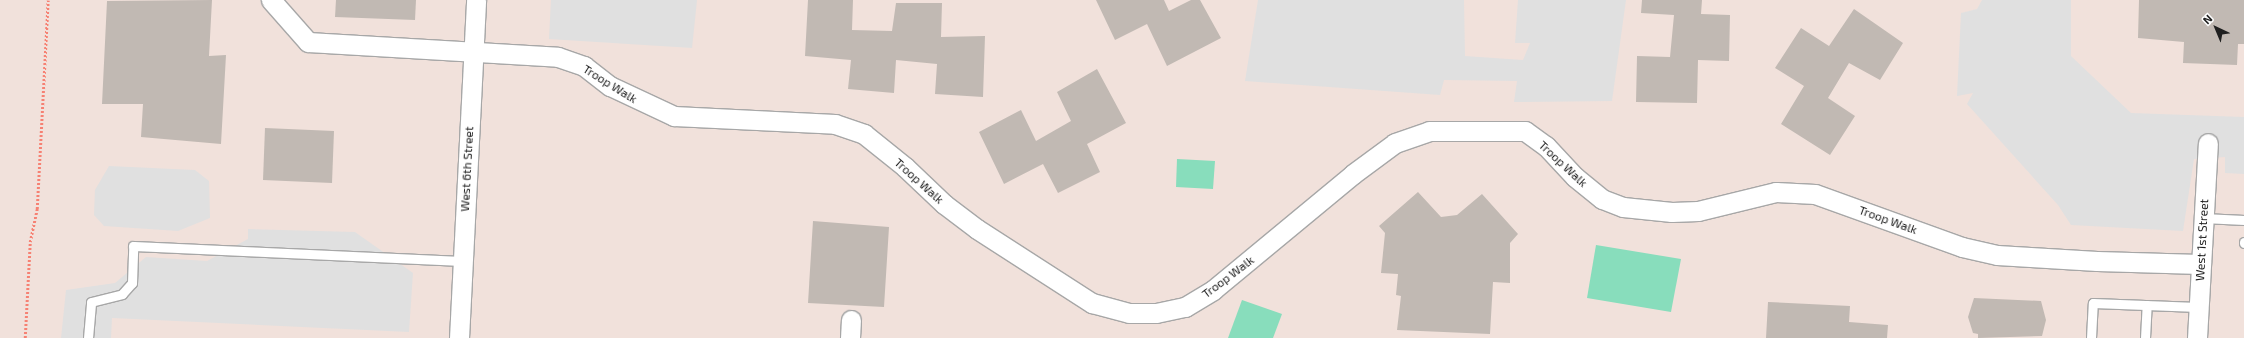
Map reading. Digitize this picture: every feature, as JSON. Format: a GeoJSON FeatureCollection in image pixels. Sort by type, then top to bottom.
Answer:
{"type":"FeatureCollection","features":[{"type":"Feature","properties":{"kind":"street","name":"Troop Walk"},"geometry":{"type":"LineString","coordinates":[[271,0],[308,42],[558,57],[584,66],[610,86],[674,116],[835,124],[864,134],[905,167],[944,204],[977,229],[1092,303],[1129,313],[1156,313],[1185,306],[1213,290],[1389,148],[1429,131],[1525,130],[1546,146],[1575,177],[1602,199],[1623,207],[1672,212],[1698,211],[1776,192],[1815,194],[1962,247],[1997,254],[2097,261],[2200,264]]}},
{"type":"Feature","properties":{"kind":"street","name":"West 6th Street"},"geometry":{"type":"LineString","coordinates":[[459,338],[472,53],[476,0]]}},
{"type":"Feature","properties":{"kind":"street","name":"West 1st Street"},"geometry":{"type":"LineString","coordinates":[[2197,338],[2208,143]]}},
{"type":"Feature","properties":{"kind":"lane"},"geometry":{"type":"LineString","coordinates":[[2203,218],[2244,220]]}},
{"type":"Feature","properties":{"kind":"lane"},"geometry":{"type":"LineString","coordinates":[[88,338],[91,302],[122,294],[132,283],[133,246],[463,261]]}},
{"type":"Feature","properties":{"kind":"lane"},"geometry":{"type":"LineString","coordinates":[[2091,338],[2093,303],[2198,307]]}},
{"type":"Feature","properties":{"kind":"lane"},"geometry":{"type":"LineString","coordinates":[[2145,338],[2147,305]]}},
{"type":"Feature","properties":{"kind":"path"},"geometry":{"type":"LineString","coordinates":[[25,338],[30,242],[37,209],[48,0]]}},
{"type":"Feature","properties":{"kind":"shaded area"},"geometry":{"type":"Polygon","coordinates":[[[0,0],[2244,0],[2244,338],[0,338],[0,0]]]}},
{"type":"Feature","properties":{"kind":"shaded area"},"geometry":{"type":"Polygon","coordinates":[[[551,0],[697,0],[692,48],[549,39],[551,0]]]}},
{"type":"Feature","properties":{"kind":"shaded area"},"geometry":{"type":"Polygon","coordinates":[[[1258,0],[1464,0],[1465,56],[1523,60],[1530,43],[1515,43],[1518,0],[1626,0],[1612,101],[1514,102],[1517,81],[1444,80],[1440,95],[1245,81],[1258,0]]]}},
{"type":"Feature","properties":{"kind":"shaded area"},"geometry":{"type":"Polygon","coordinates":[[[1982,0],[2071,0],[2071,56],[2131,113],[2244,117],[2244,174],[2225,173],[2225,157],[2194,159],[2183,231],[2071,225],[2058,205],[1967,104],[1973,93],[1957,96],[1961,13],[1977,9],[1982,0]]]}},
{"type":"Feature","properties":{"kind":"shaded area"},"geometry":{"type":"Polygon","coordinates":[[[109,166],[195,170],[209,181],[210,218],[178,231],[104,226],[94,215],[95,190],[109,166]]]}},
{"type":"Feature","properties":{"kind":"shaded area"},"geometry":{"type":"Polygon","coordinates":[[[248,229],[355,232],[413,273],[409,332],[112,318],[111,338],[61,338],[66,290],[115,283],[146,257],[207,261],[248,239],[248,229]]]}},
{"type":"Feature","properties":{"kind":"green space"},"geometry":{"type":"Polygon","coordinates":[[[1177,159],[1215,161],[1213,189],[1176,187],[1177,159]]]}},
{"type":"Feature","properties":{"kind":"green space"},"geometry":{"type":"Polygon","coordinates":[[[1596,245],[1681,259],[1671,312],[1587,298],[1596,245]]]}},
{"type":"Feature","properties":{"kind":"green space"},"geometry":{"type":"Polygon","coordinates":[[[1242,300],[1282,314],[1273,338],[1228,338],[1242,300]]]}},
{"type":"Feature","properties":{"kind":"building"},"geometry":{"type":"Polygon","coordinates":[[[212,0],[209,56],[226,55],[221,144],[141,137],[143,104],[102,104],[107,1],[212,0]]]}},
{"type":"Feature","properties":{"kind":"building"},"geometry":{"type":"Polygon","coordinates":[[[336,0],[416,0],[415,20],[335,17],[336,0]]]}},
{"type":"Feature","properties":{"kind":"building"},"geometry":{"type":"Polygon","coordinates":[[[808,0],[853,0],[852,30],[892,31],[896,3],[942,3],[941,37],[985,36],[983,97],[935,94],[937,64],[896,60],[894,93],[848,89],[851,60],[805,56],[808,0]]]}},
{"type":"Feature","properties":{"kind":"building"},"geometry":{"type":"Polygon","coordinates":[[[1096,0],[1164,0],[1169,11],[1191,0],[1200,0],[1221,38],[1167,66],[1147,24],[1115,40],[1096,0]]]}},
{"type":"Feature","properties":{"kind":"building"},"geometry":{"type":"Polygon","coordinates":[[[1642,0],[1702,0],[1701,14],[1730,15],[1729,61],[1698,60],[1697,103],[1636,102],[1637,56],[1670,57],[1674,15],[1641,13],[1642,0]]]}},
{"type":"Feature","properties":{"kind":"building"},"geometry":{"type":"Polygon","coordinates":[[[2139,0],[2244,0],[2244,44],[2238,44],[2237,65],[2183,63],[2184,42],[2138,38],[2139,0]]]}},
{"type":"Feature","properties":{"kind":"building"},"geometry":{"type":"Polygon","coordinates":[[[1854,9],[1903,43],[1880,80],[1849,63],[1828,98],[1855,116],[1830,155],[1781,124],[1804,86],[1775,68],[1801,28],[1829,46],[1854,9]]]}},
{"type":"Feature","properties":{"kind":"building"},"geometry":{"type":"Polygon","coordinates":[[[1097,69],[1126,123],[1087,144],[1100,172],[1058,193],[1043,164],[1004,184],[979,132],[1021,110],[1036,141],[1071,121],[1057,92],[1097,69]]]}},
{"type":"Feature","properties":{"kind":"building"},"geometry":{"type":"Polygon","coordinates":[[[265,128],[334,131],[332,183],[263,180],[265,128]]]}},
{"type":"Feature","properties":{"kind":"building"},"geometry":{"type":"Polygon","coordinates":[[[1418,192],[1441,217],[1457,215],[1482,194],[1518,234],[1510,243],[1510,283],[1493,282],[1490,334],[1397,330],[1401,296],[1396,295],[1398,274],[1381,273],[1385,233],[1379,226],[1418,192]]]}},
{"type":"Feature","properties":{"kind":"building"},"geometry":{"type":"Polygon","coordinates":[[[813,221],[889,227],[884,307],[808,303],[813,221]]]}},
{"type":"Feature","properties":{"kind":"building"},"geometry":{"type":"Polygon","coordinates":[[[1974,298],[2041,301],[2046,320],[2042,336],[1978,338],[1978,334],[1973,333],[1968,317],[1974,298]]]}},
{"type":"Feature","properties":{"kind":"building"},"geometry":{"type":"Polygon","coordinates":[[[1768,302],[1850,306],[1849,322],[1888,325],[1887,338],[1766,338],[1768,302]]]}}]}
